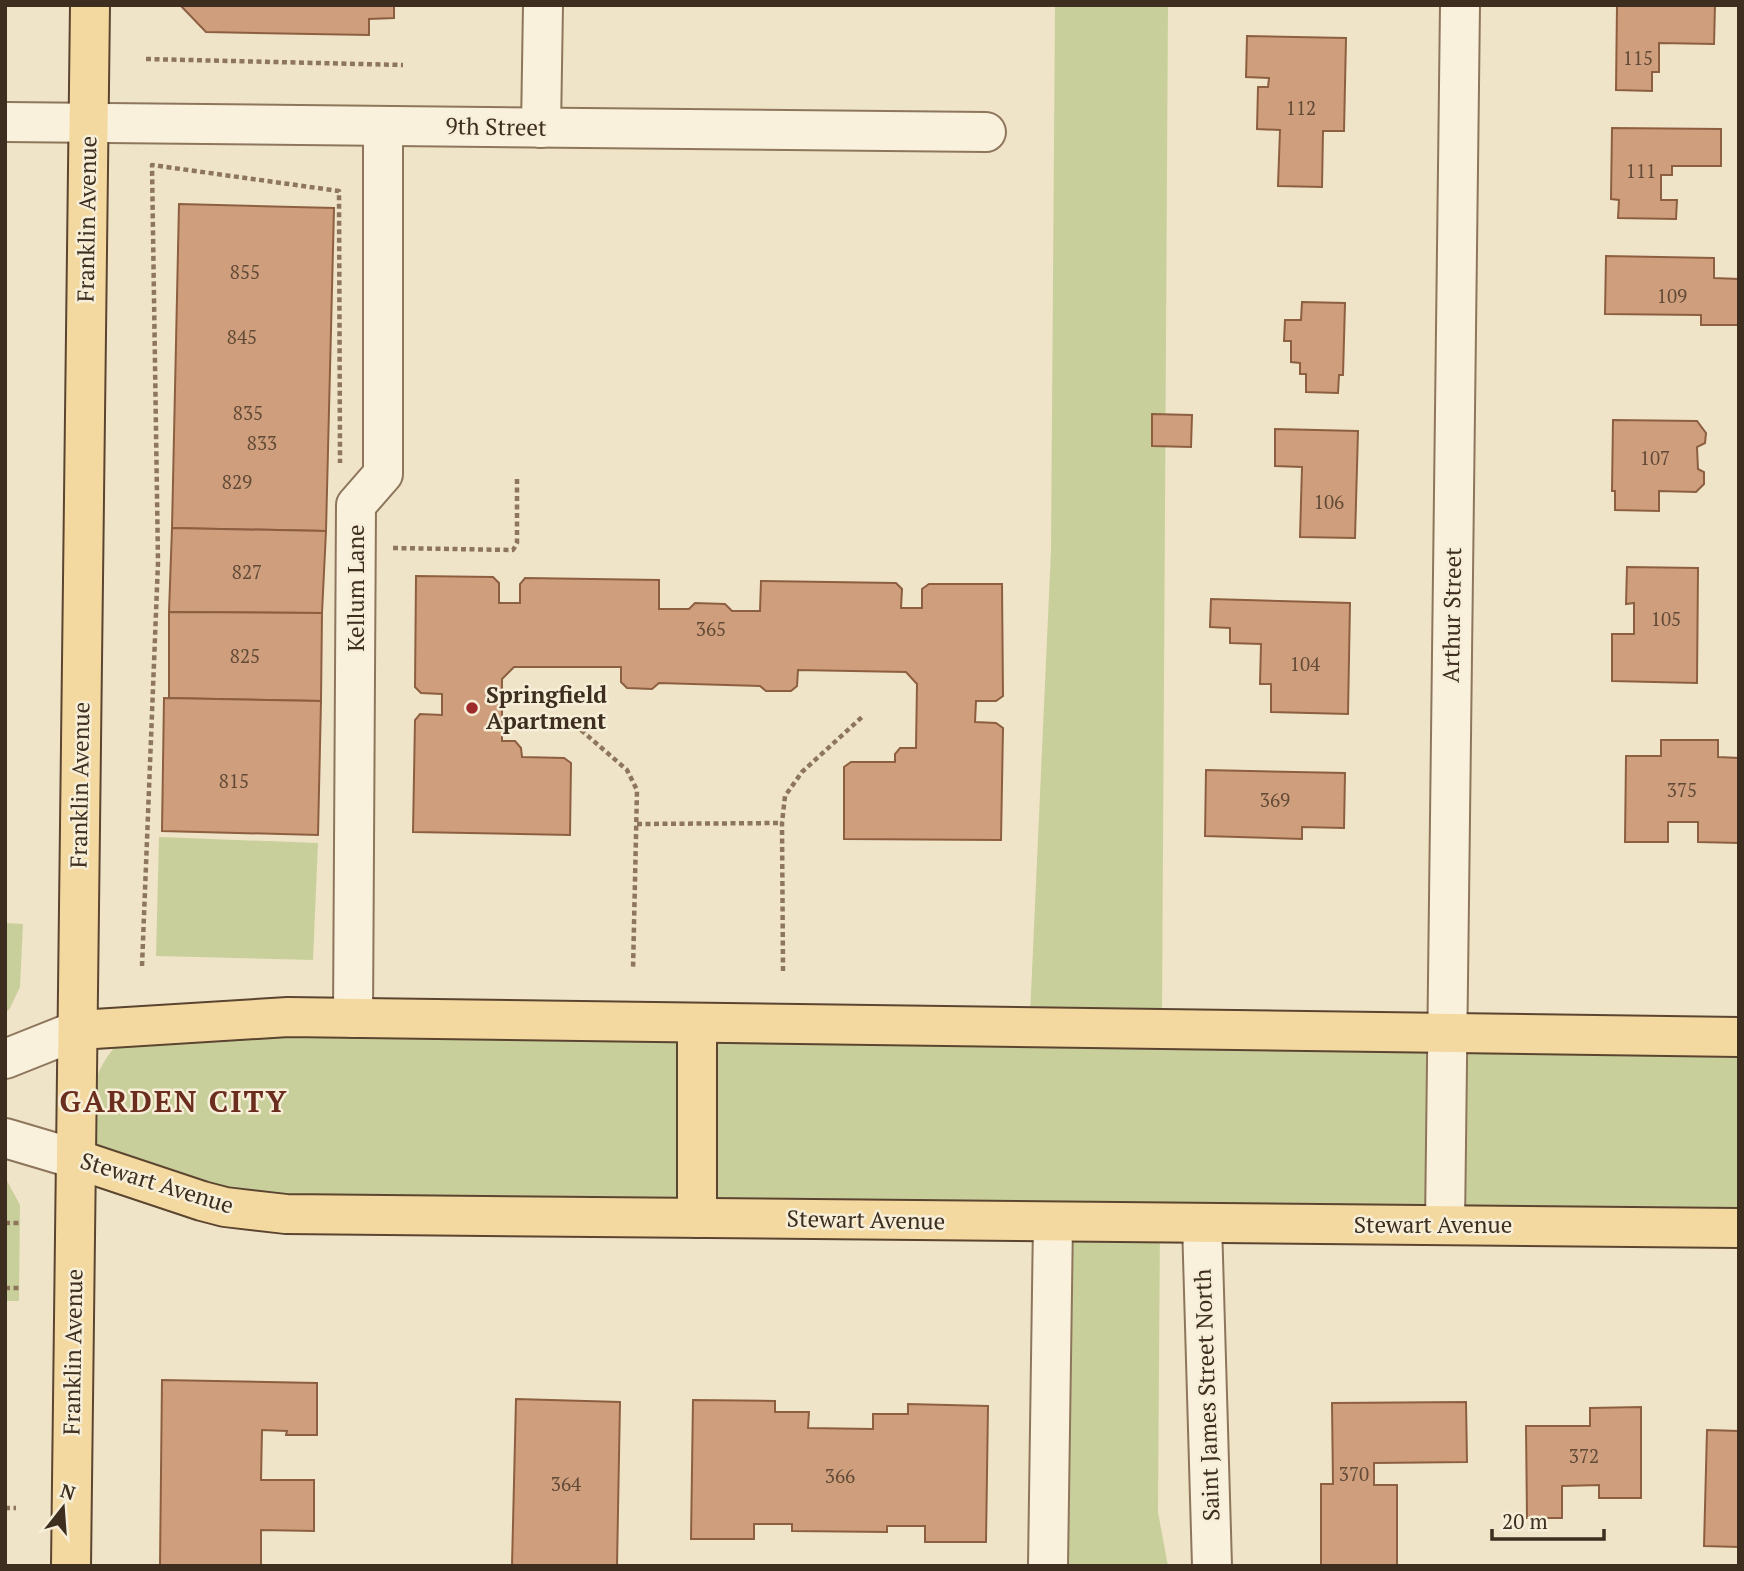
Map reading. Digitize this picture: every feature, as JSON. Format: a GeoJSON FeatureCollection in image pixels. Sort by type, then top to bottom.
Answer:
{"type":"FeatureCollection","features":[{"type":"Feature","properties":{"kind":"main road","name":"Franklin Avenue"},"geometry":{"type":"LineString","coordinates":[[71,1566],[90,5]]}},
{"type":"Feature","properties":{"kind":"main road"},"geometry":{"type":"LineString","coordinates":[[78,1030],[288,1017],[1739,1037]]}},
{"type":"Feature","properties":{"kind":"main road"},"geometry":{"type":"LineString","coordinates":[[697,1023],[697,1218]]}},
{"type":"Feature","properties":{"kind":"main road","name":"Stewart Avenue"},"geometry":{"type":"LineString","coordinates":[[76,1159],[202,1201],[226,1207],[286,1214],[1739,1228]]}},
{"type":"Feature","properties":{"kind":"street"},"geometry":{"type":"LineString","coordinates":[[541,128],[543,5]]}},
{"type":"Feature","properties":{"kind":"street","name":"Arthur Street"},"geometry":{"type":"LineString","coordinates":[[1445,1225],[1460,5]]}},
{"type":"Feature","properties":{"kind":"street","name":"9th Street"},"geometry":{"type":"LineString","coordinates":[[5,122],[986,132]]}},
{"type":"Feature","properties":{"kind":"street","name":"Kellum Lane"},"geometry":{"type":"LineString","coordinates":[[353,1018],[356,505],[383,474],[383,126]]}},
{"type":"Feature","properties":{"kind":"street"},"geometry":{"type":"LineString","coordinates":[[5,1059],[78,1030]]}},
{"type":"Feature","properties":{"kind":"street","name":"Stewart Avenue"},"geometry":{"type":"LineString","coordinates":[[5,1138],[76,1159]]}},
{"type":"Feature","properties":{"kind":"street"},"geometry":{"type":"LineString","coordinates":[[1048,1566],[1053,1222]]}},
{"type":"Feature","properties":{"kind":"street","name":"Saint James Street North"},"geometry":{"type":"LineString","coordinates":[[1202,1223],[1212,1566]]}},
{"type":"Feature","properties":{"kind":"path"},"geometry":{"type":"LineString","coordinates":[[146,59],[403,65]]}},
{"type":"Feature","properties":{"kind":"path"},"geometry":{"type":"LineString","coordinates":[[142,967],[158,562],[152,165],[339,191],[340,474]]}},
{"type":"Feature","properties":{"kind":"path"},"geometry":{"type":"LineString","coordinates":[[393,560],[393,547],[513,550],[517,543],[517,475]]}},
{"type":"Feature","properties":{"kind":"path"},"geometry":{"type":"LineString","coordinates":[[783,971],[783,804],[790,786],[862,717]]}},
{"type":"Feature","properties":{"kind":"path"},"geometry":{"type":"LineString","coordinates":[[582,730],[611,755],[633,779],[637,790],[633,970]]}},
{"type":"Feature","properties":{"kind":"path"},"geometry":{"type":"LineString","coordinates":[[637,824],[782,823]]}},
{"type":"Feature","properties":{"kind":"path"},"geometry":{"type":"LineString","coordinates":[[5,1223],[20,1223]]}},
{"type":"Feature","properties":{"kind":"path"},"geometry":{"type":"LineString","coordinates":[[5,1288],[19,1288]]}},
{"type":"Feature","properties":{"kind":"path"},"geometry":{"type":"LineString","coordinates":[[5,1508],[16,1508]]}},
{"type":"Feature","properties":{"kind":"green space"},"geometry":{"type":"Polygon","coordinates":[[[1055,5],[1168,5],[1162,1019],[1739,1030],[1739,1231],[1160,1224],[1158,1512],[1168,1566],[1056,1566],[1040,1488],[1032,1223],[188,1203],[98,1153],[93,1125],[94,1085],[105,1060],[117,1045],[147,1027],[1030,1016],[1051,550],[1055,5]]]}},
{"type":"Feature","properties":{"kind":"green space"},"geometry":{"type":"Polygon","coordinates":[[[159,837],[318,843],[313,960],[156,956],[159,837]]]}},
{"type":"Feature","properties":{"kind":"green space"},"geometry":{"type":"Polygon","coordinates":[[[5,923],[23,924],[20,987],[9,1010],[5,1012],[5,923]]]}},
{"type":"Feature","properties":{"kind":"green space"},"geometry":{"type":"Polygon","coordinates":[[[5,1177],[20,1205],[19,1301],[5,1301],[5,1177]]]}},
{"type":"Feature","properties":{"kind":"building"},"geometry":{"type":"Polygon","coordinates":[[[180,5],[394,5],[394,18],[369,19],[369,35],[206,32],[180,5]]]}},
{"type":"Feature","properties":{"kind":"building"},"geometry":{"type":"Polygon","coordinates":[[[1617,5],[1715,5],[1714,44],[1659,43],[1659,72],[1652,72],[1652,91],[1616,90],[1617,5]]]}},
{"type":"Feature","properties":{"kind":"building"},"geometry":{"type":"Polygon","coordinates":[[[1247,36],[1346,38],[1344,131],[1323,131],[1322,187],[1278,186],[1280,130],[1257,129],[1258,87],[1268,87],[1269,78],[1246,77],[1247,36]]]}},
{"type":"Feature","properties":{"kind":"building"},"geometry":{"type":"Polygon","coordinates":[[[1612,128],[1721,129],[1721,166],[1672,166],[1672,175],[1661,175],[1661,200],[1677,200],[1676,219],[1618,218],[1619,200],[1611,199],[1612,128]]]}},
{"type":"Feature","properties":{"kind":"building"},"geometry":{"type":"Polygon","coordinates":[[[179,204],[334,208],[326,531],[172,528],[179,204]]]}},
{"type":"Feature","properties":{"kind":"building"},"geometry":{"type":"Polygon","coordinates":[[[1606,256],[1714,258],[1714,278],[1739,279],[1739,325],[1701,325],[1701,315],[1605,314],[1606,256]]]}},
{"type":"Feature","properties":{"kind":"building"},"geometry":{"type":"Polygon","coordinates":[[[1302,302],[1345,303],[1343,375],[1339,375],[1338,393],[1306,392],[1306,374],[1300,374],[1300,363],[1291,362],[1291,341],[1284,341],[1285,320],[1301,320],[1302,302]]]}},
{"type":"Feature","properties":{"kind":"building"},"geometry":{"type":"Polygon","coordinates":[[[1152,414],[1192,415],[1191,447],[1152,446],[1152,414]]]}},
{"type":"Feature","properties":{"kind":"building"},"geometry":{"type":"Polygon","coordinates":[[[1613,420],[1697,421],[1706,433],[1705,443],[1697,447],[1698,469],[1704,472],[1704,484],[1696,492],[1659,491],[1659,511],[1615,510],[1615,491],[1612,491],[1613,420]]]}},
{"type":"Feature","properties":{"kind":"building"},"geometry":{"type":"Polygon","coordinates":[[[1275,429],[1358,431],[1355,538],[1300,537],[1302,467],[1275,466],[1275,429]]]}},
{"type":"Feature","properties":{"kind":"building"},"geometry":{"type":"Polygon","coordinates":[[[172,528],[326,531],[322,613],[169,612],[172,528]]]}},
{"type":"Feature","properties":{"kind":"building"},"geometry":{"type":"Polygon","coordinates":[[[1627,567],[1698,568],[1697,683],[1612,681],[1612,634],[1634,634],[1634,603],[1626,604],[1627,567]]]}},
{"type":"Feature","properties":{"kind":"building","name":"Springfield Apartment"},"geometry":{"type":"Polygon","coordinates":[[[416,576],[493,577],[499,583],[499,603],[520,603],[520,584],[525,578],[659,580],[659,609],[689,609],[695,603],[725,604],[732,611],[760,611],[761,581],[896,583],[902,589],[901,608],[922,608],[922,589],[929,584],[1002,584],[1003,696],[996,701],[976,701],[975,722],[996,723],[1003,728],[1001,840],[844,839],[844,767],[851,762],[895,762],[895,754],[900,748],[916,748],[917,684],[906,672],[798,670],[797,686],[791,691],[766,691],[760,686],[659,683],[652,689],[627,688],[621,682],[621,667],[514,667],[502,679],[502,741],[515,741],[521,748],[522,757],[564,758],[571,763],[570,835],[413,832],[415,720],[420,714],[442,715],[442,694],[421,693],[415,687],[416,576]]]}},
{"type":"Feature","properties":{"kind":"building"},"geometry":{"type":"Polygon","coordinates":[[[1211,599],[1350,603],[1348,714],[1271,712],[1271,684],[1260,684],[1261,644],[1230,643],[1230,628],[1210,627],[1211,599]]]}},
{"type":"Feature","properties":{"kind":"building"},"geometry":{"type":"Polygon","coordinates":[[[169,612],[322,613],[321,701],[169,698],[169,612]]]}},
{"type":"Feature","properties":{"kind":"building"},"geometry":{"type":"Polygon","coordinates":[[[164,698],[321,701],[318,835],[162,831],[164,698]]]}},
{"type":"Feature","properties":{"kind":"building"},"geometry":{"type":"Polygon","coordinates":[[[1661,740],[1718,740],[1718,757],[1739,758],[1739,843],[1698,842],[1698,822],[1668,822],[1668,842],[1625,842],[1626,756],[1661,756],[1661,740]]]}},
{"type":"Feature","properties":{"kind":"building"},"geometry":{"type":"Polygon","coordinates":[[[1206,770],[1345,773],[1344,828],[1302,827],[1302,839],[1205,836],[1206,770]]]}},
{"type":"Feature","properties":{"kind":"building"},"geometry":{"type":"Polygon","coordinates":[[[162,1380],[317,1383],[317,1435],[286,1435],[287,1431],[262,1430],[261,1480],[314,1480],[314,1531],[261,1530],[261,1566],[160,1566],[162,1380]]]}},
{"type":"Feature","properties":{"kind":"building"},"geometry":{"type":"Polygon","coordinates":[[[516,1399],[620,1402],[617,1566],[512,1566],[516,1399]]]}},
{"type":"Feature","properties":{"kind":"building"},"geometry":{"type":"Polygon","coordinates":[[[693,1400],[775,1401],[775,1412],[809,1412],[808,1428],[873,1429],[873,1414],[908,1414],[908,1404],[988,1406],[986,1542],[925,1542],[925,1526],[887,1526],[887,1532],[792,1531],[792,1524],[754,1524],[754,1539],[691,1539],[693,1400]]]}},
{"type":"Feature","properties":{"kind":"building"},"geometry":{"type":"Polygon","coordinates":[[[1466,1402],[1467,1462],[1374,1463],[1374,1485],[1397,1485],[1397,1566],[1321,1566],[1321,1484],[1333,1484],[1332,1403],[1466,1402]]]}},
{"type":"Feature","properties":{"kind":"building"},"geometry":{"type":"Polygon","coordinates":[[[1641,1407],[1641,1498],[1599,1498],[1599,1485],[1562,1486],[1562,1518],[1527,1518],[1526,1426],[1590,1426],[1590,1408],[1641,1407]]]}},
{"type":"Feature","properties":{"kind":"building"},"geometry":{"type":"Polygon","coordinates":[[[1707,1430],[1739,1431],[1739,1547],[1704,1546],[1707,1430]]]}},
{"type":"Feature","properties":{"kind":"place","name":"Springfield Apartment"},"geometry":{"type":"Point","coordinates":[472,708]}},
{"type":"Feature","properties":{"kind":"district","name":"GARDEN CITY"},"geometry":{"type":"Point","coordinates":[174,1102]}}]}
